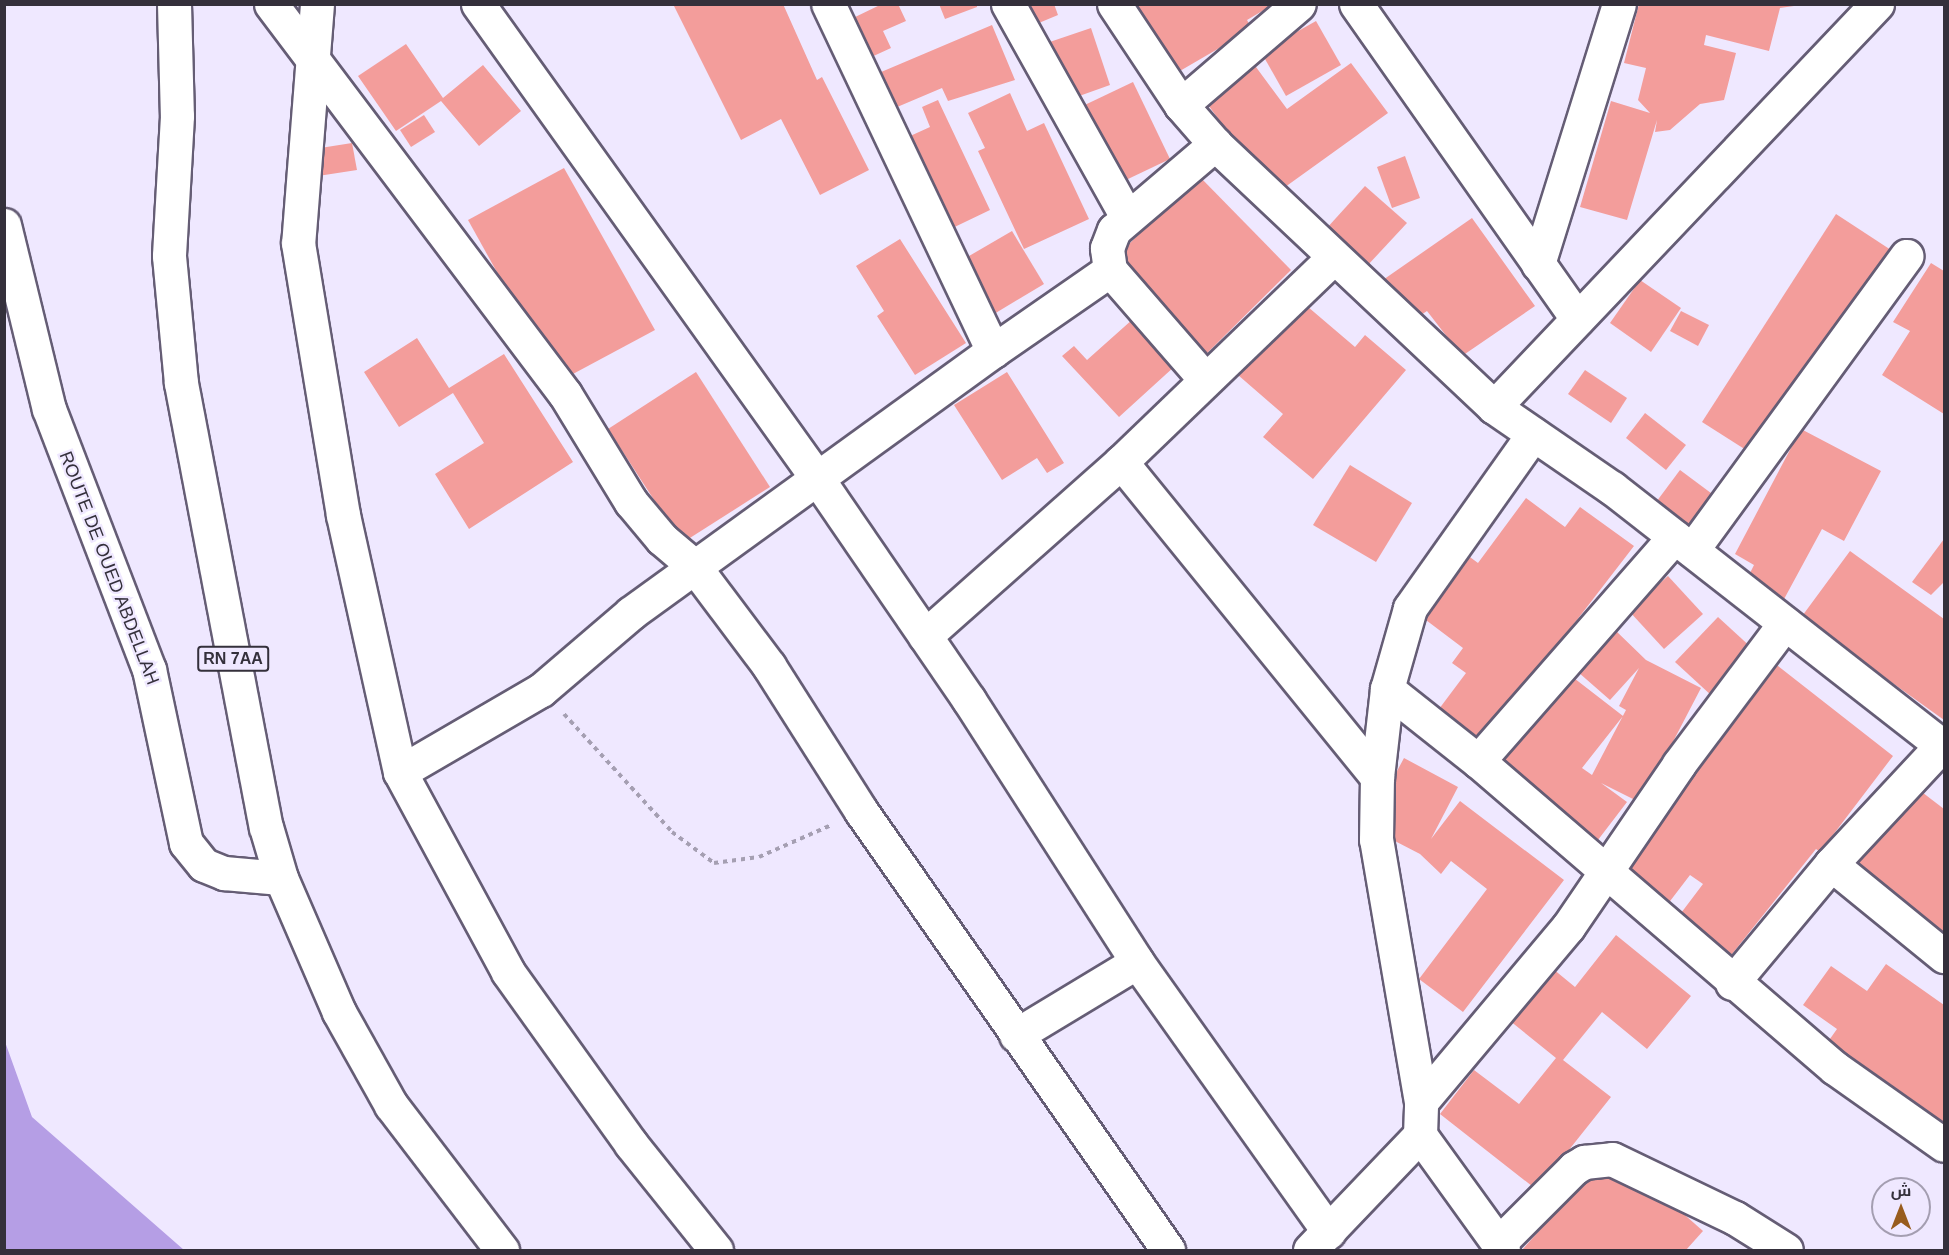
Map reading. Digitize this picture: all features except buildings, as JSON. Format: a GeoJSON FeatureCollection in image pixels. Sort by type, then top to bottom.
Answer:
{"type":"FeatureCollection","features":[{"type":"Feature","properties":{"kind":"street","name":"RN 7AA"},"geometry":{"type":"LineString","coordinates":[[174,4],[177,116],[169,256],[181,383],[256,779],[281,878],[339,1012],[391,1105],[502,1251]]}},
{"type":"Feature","properties":{"kind":"street"},"geometry":{"type":"LineString","coordinates":[[271,4],[309,60],[565,394],[631,502],[662,539],[694,566],[769,666],[861,811],[1168,1251]]}},
{"type":"Feature","properties":{"kind":"street"},"geometry":{"type":"LineString","coordinates":[[316,4],[309,60],[298,243],[342,515],[400,772],[508,972],[631,1144],[716,1251]]}},
{"type":"Feature","properties":{"kind":"street"},"geometry":{"type":"LineString","coordinates":[[478,4],[819,481],[925,636],[1319,1241],[1420,1135]]}},
{"type":"Feature","properties":{"kind":"street"},"geometry":{"type":"LineString","coordinates":[[828,4],[993,351]]}},
{"type":"Feature","properties":{"kind":"street"},"geometry":{"type":"LineString","coordinates":[[1008,4],[1127,217]]}},
{"type":"Feature","properties":{"kind":"street"},"geometry":{"type":"LineString","coordinates":[[1114,4],[1181,105],[1215,144],[1333,258],[1494,407],[1683,543],[1943,746],[1830,864],[1732,983]]}},
{"type":"Feature","properties":{"kind":"street"},"geometry":{"type":"LineString","coordinates":[[1181,105],[1299,4]]}},
{"type":"Feature","properties":{"kind":"street"},"geometry":{"type":"LineString","coordinates":[[1356,4],[1577,319]]}},
{"type":"Feature","properties":{"kind":"street"},"geometry":{"type":"LineString","coordinates":[[1538,264],[1619,4]]}},
{"type":"Feature","properties":{"kind":"street"},"geometry":{"type":"LineString","coordinates":[[1494,407],[1877,4]]}},
{"type":"Feature","properties":{"kind":"street"},"geometry":{"type":"LineString","coordinates":[[1204,378],[1110,270],[1109,238],[1127,217],[1215,144]]}},
{"type":"Feature","properties":{"kind":"street","name":"ROUTE DE OUED ABDELLAH"},"geometry":{"type":"LineString","coordinates":[[4,225],[49,408],[149,669],[186,843],[204,865],[224,873],[281,878]]}},
{"type":"Feature","properties":{"kind":"street"},"geometry":{"type":"LineString","coordinates":[[1479,761],[1683,543],[1906,256]]}},
{"type":"Feature","properties":{"kind":"street"},"geometry":{"type":"LineString","coordinates":[[925,636],[1121,462],[1204,378],[1333,258]]}},
{"type":"Feature","properties":{"kind":"street"},"geometry":{"type":"LineString","coordinates":[[400,772],[541,690],[694,566],[819,481],[993,351],[1110,270]]}},
{"type":"Feature","properties":{"kind":"street"},"geometry":{"type":"LineString","coordinates":[[1533,434],[1410,608],[1387,689],[1377,777],[1377,850],[1421,1102],[1420,1135],[1500,1247],[1574,1168],[1584,1162],[1611,1159],[1735,1218],[1786,1251]]}},
{"type":"Feature","properties":{"kind":"street"},"geometry":{"type":"LineString","coordinates":[[1121,462],[1377,777]]}},
{"type":"Feature","properties":{"kind":"street"},"geometry":{"type":"LineString","coordinates":[[1421,1102],[1546,955],[1785,623]]}},
{"type":"Feature","properties":{"kind":"street"},"geometry":{"type":"LineString","coordinates":[[1387,689],[1479,761],[1732,983],[1835,1068],[1944,1145]]}},
{"type":"Feature","properties":{"kind":"street"},"geometry":{"type":"LineString","coordinates":[[1830,864],[1944,956]]}},
{"type":"Feature","properties":{"kind":"street"},"geometry":{"type":"LineString","coordinates":[[1017,1035],[1137,962]]}},
{"type":"Feature","properties":{"kind":"path"},"geometry":{"type":"LineString","coordinates":[[541,690],[672,832],[714,862],[759,857],[861,811]]}},
{"type":"Feature","properties":{"kind":"shaded area"},"geometry":{"type":"Polygon","coordinates":[[[4,1039],[32,1117],[184,1250],[5,1250],[4,1039]]]}}]}
